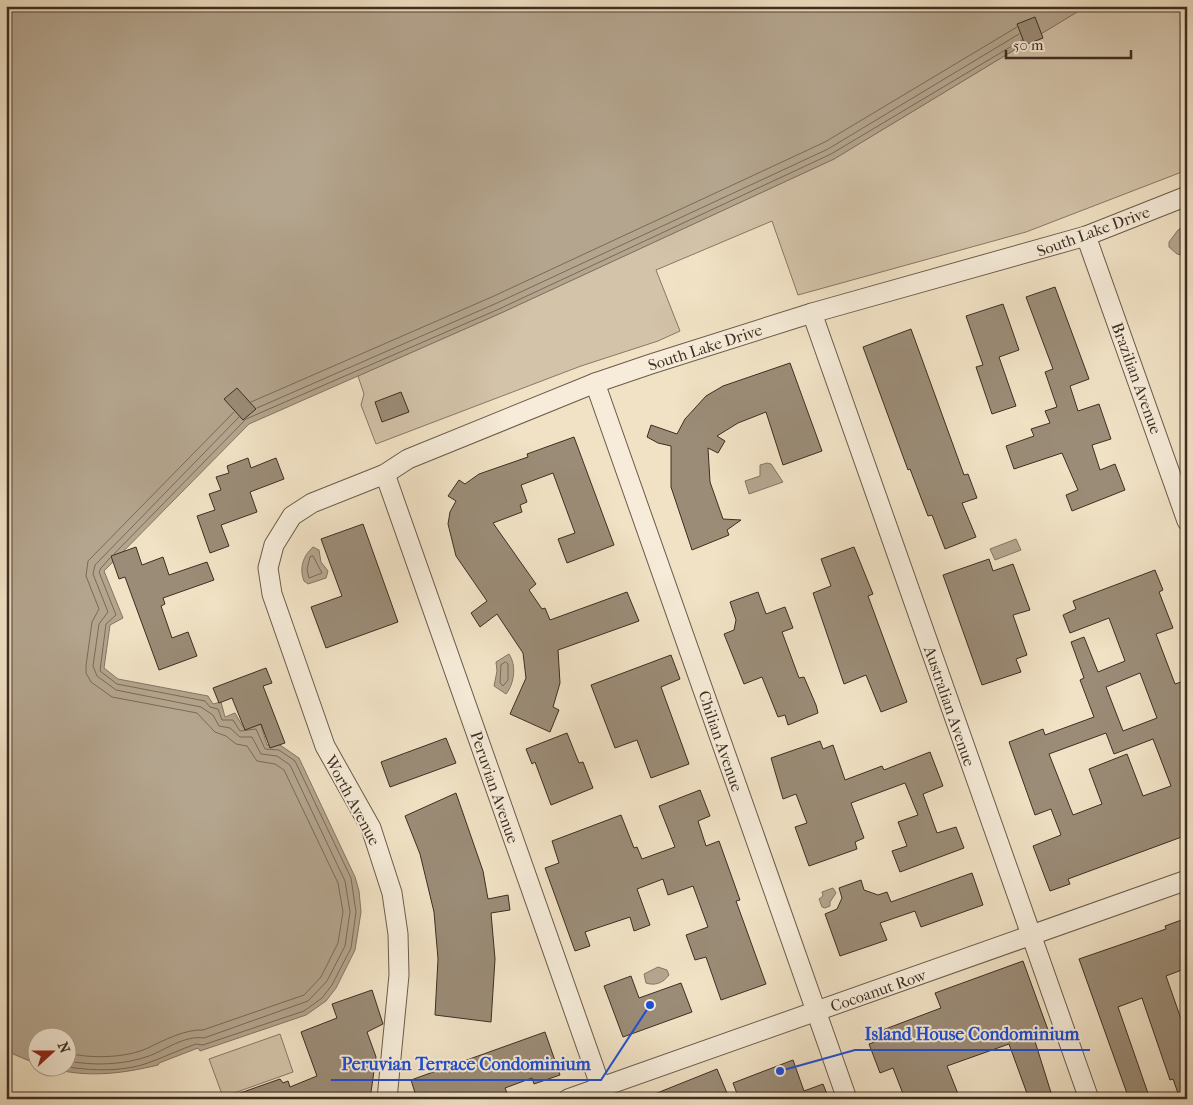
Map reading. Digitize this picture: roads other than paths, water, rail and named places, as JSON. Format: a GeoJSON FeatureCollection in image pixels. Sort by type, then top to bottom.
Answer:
{"type":"FeatureCollection","features":[{"type":"Feature","properties":{"kind":"street","name":"South Lake Drive"},"geometry":{"type":"LineString","coordinates":[[268,568],[274,545],[292,516],[312,504],[385,474],[408,459],[595,384],[812,313],[1086,236],[1187,196]]}},
{"type":"Feature","properties":{"kind":"street","name":"Brazilian Avenue"},"geometry":{"type":"LineString","coordinates":[[1086,236],[1187,521]]}},
{"type":"Feature","properties":{"kind":"street","name":"Australian Avenue"},"geometry":{"type":"LineString","coordinates":[[812,313],[1089,1099]]}},
{"type":"Feature","properties":{"kind":"street","name":"Chilian Avenue"},"geometry":{"type":"LineString","coordinates":[[595,384],[847,1099]]}},
{"type":"Feature","properties":{"kind":"street","name":"Peruvian Avenue"},"geometry":{"type":"LineString","coordinates":[[385,474],[603,1093]]}},
{"type":"Feature","properties":{"kind":"street","name":"Worth Avenue"},"geometry":{"type":"LineString","coordinates":[[268,568],[276,610],[325,746],[370,828],[392,893],[398,934],[399,975],[387,1099]]}},
{"type":"Feature","properties":{"kind":"street","name":"Cocoanut Row"},"geometry":{"type":"LineString","coordinates":[[568,1099],[603,1093],[816,1011],[1187,880]]}},
{"type":"Feature","properties":{"kind":"water"},"geometry":{"type":"Polygon","coordinates":[[[6,6],[1087,6],[834,159],[501,313],[249,424],[104,571],[123,618],[110,625],[104,668],[118,679],[208,696],[213,704],[221,702],[225,717],[235,713],[243,727],[260,722],[267,745],[280,745],[299,758],[355,877],[359,891],[361,912],[355,950],[336,988],[326,1001],[306,1015],[200,1051],[198,1048],[158,1065],[117,1073],[78,1073],[78,1028],[28,1028],[28,1060],[13,1054],[6,1035],[6,6]]]}},
{"type":"Feature","properties":{"kind":"water"},"geometry":{"type":"Polygon","coordinates":[[[1187,225],[1187,250],[1182,255],[1177,254],[1169,247],[1169,242],[1178,230],[1187,225]]]}},
{"type":"Feature","properties":{"kind":"water"},"geometry":{"type":"Polygon","coordinates":[[[771,464],[783,482],[749,494],[745,481],[760,476],[760,465],[771,464]]]}},
{"type":"Feature","properties":{"kind":"water"},"geometry":{"type":"Polygon","coordinates":[[[1016,539],[1021,550],[995,560],[990,549],[1016,539]]]}},
{"type":"Feature","properties":{"kind":"water"},"geometry":{"type":"Polygon","coordinates":[[[313,547],[319,550],[321,562],[328,571],[326,578],[308,584],[304,581],[302,567],[304,558],[313,547]]]}},
{"type":"Feature","properties":{"kind":"water"},"geometry":{"type":"Polygon","coordinates":[[[509,654],[513,664],[514,675],[506,694],[494,686],[497,671],[496,662],[509,654]]]}},
{"type":"Feature","properties":{"kind":"water"},"geometry":{"type":"Polygon","coordinates":[[[833,888],[836,893],[830,902],[830,906],[822,907],[819,899],[823,896],[822,892],[833,888]]]}},
{"type":"Feature","properties":{"kind":"water"},"geometry":{"type":"Polygon","coordinates":[[[658,967],[667,970],[669,975],[659,983],[646,983],[644,974],[658,967]]]}},
{"type":"Feature","properties":{"kind":"place","name":"Peruvian Terrace Condominium"},"geometry":{"type":"Point","coordinates":[650,1005]}},
{"type":"Feature","properties":{"kind":"place","name":"Island House Condominium"},"geometry":{"type":"Point","coordinates":[780,1071]}}]}
